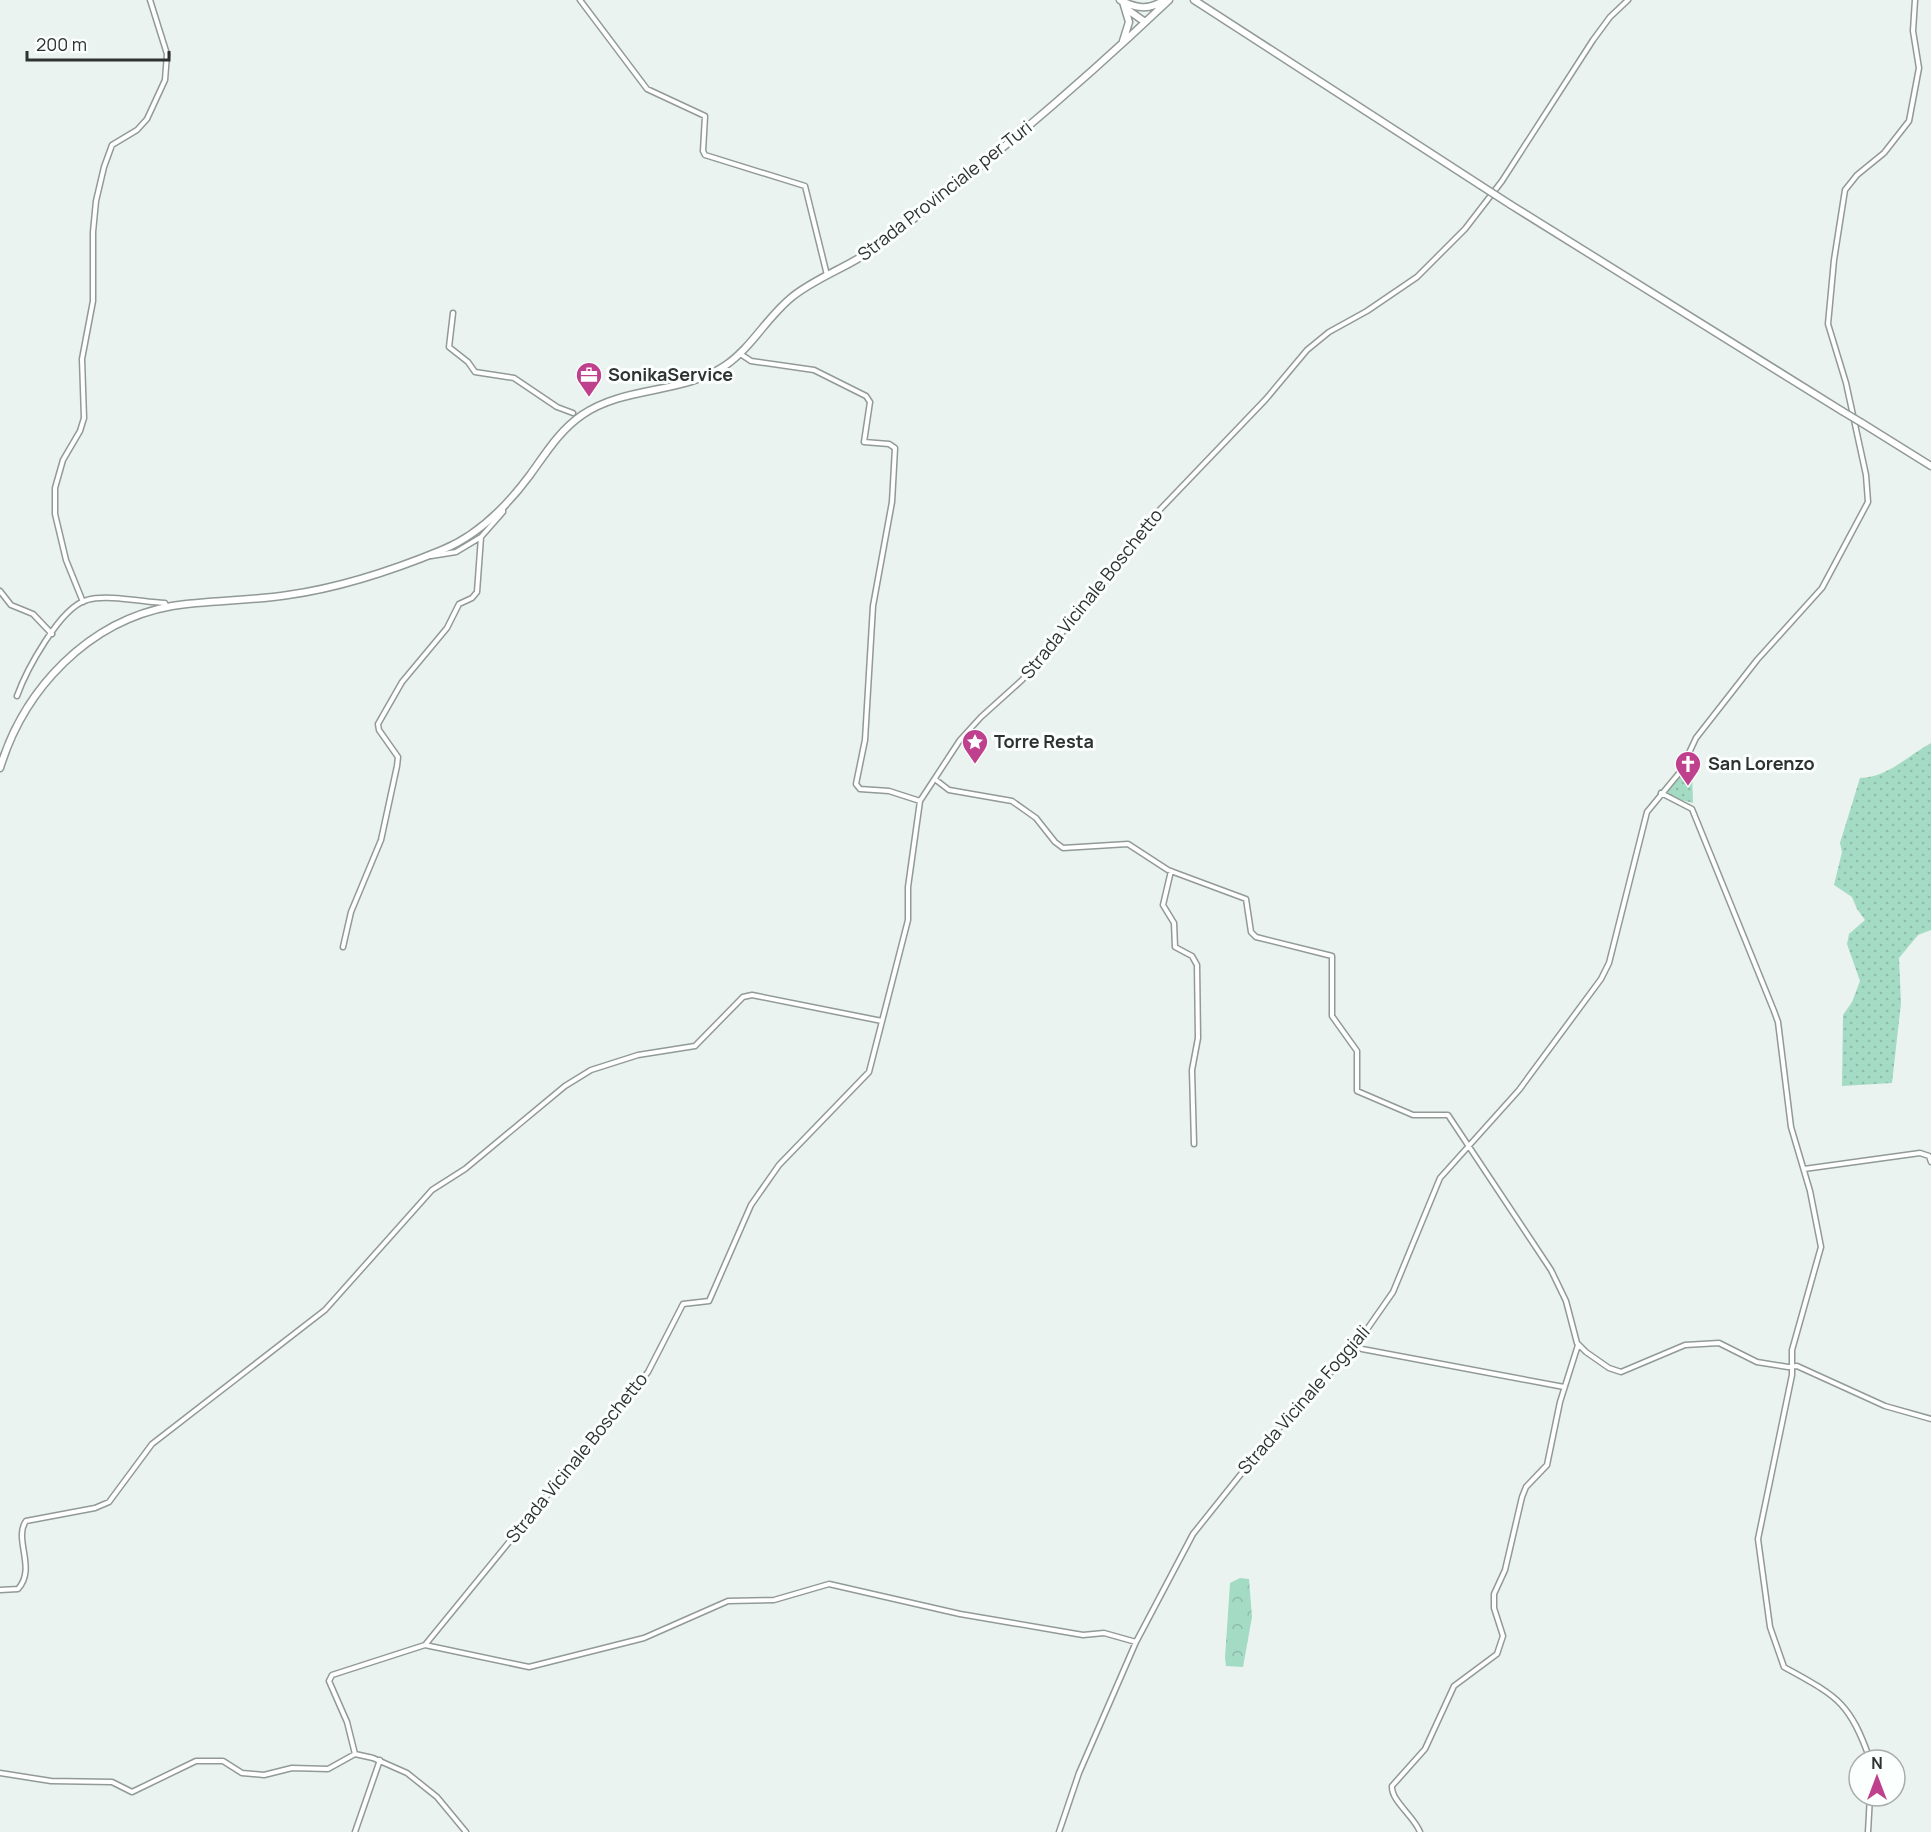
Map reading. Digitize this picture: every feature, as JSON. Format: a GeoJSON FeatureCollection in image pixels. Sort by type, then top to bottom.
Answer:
{"type":"FeatureCollection","features":[{"type":"Feature","properties":{"kind":"main road","name":"Strada Provinciale per Turi"},"geometry":{"type":"LineString","coordinates":[[0,768],[9,740],[25,709],[60,666],[88,642],[117,626],[167,607],[304,592],[429,555],[469,536],[503,507],[555,439],[587,412],[625,395],[692,382],[725,365],[791,297],[864,256],[954,187],[1013,140],[1121,46],[1167,0]]}},
{"type":"Feature","properties":{"kind":"main road"},"geometry":{"type":"LineString","coordinates":[[1121,1],[1134,6],[1150,8],[1167,0]]}},
{"type":"Feature","properties":{"kind":"main road"},"geometry":{"type":"LineString","coordinates":[[1121,1],[1127,10],[1145,22]]}},
{"type":"Feature","properties":{"kind":"main road"},"geometry":{"type":"LineString","coordinates":[[1197,2],[1511,205],[1931,466]]}},
{"type":"Feature","properties":{"kind":"main road"},"geometry":{"type":"LineString","coordinates":[[1134,6],[1145,22]]}},
{"type":"Feature","properties":{"kind":"main road"},"geometry":{"type":"LineString","coordinates":[[1121,46],[1128,30],[1127,10]]}},
{"type":"Feature","properties":{"kind":"street"},"geometry":{"type":"LineString","coordinates":[[83,602],[66,560],[55,514],[55,488],[63,460],[80,431],[84,418],[82,359],[93,301],[93,232],[96,201],[104,167],[112,145],[137,130],[147,119],[165,80],[167,54],[150,0]]}},
{"type":"Feature","properties":{"kind":"street"},"geometry":{"type":"LineString","coordinates":[[580,0],[647,89],[705,116],[702,151],[705,155],[805,186],[827,275]]}},
{"type":"Feature","properties":{"kind":"street","name":"Strada Vicinale Boschetto"},"geometry":{"type":"LineString","coordinates":[[425,1645],[648,1372],[683,1304],[709,1300],[751,1205],[779,1165],[869,1072],[908,920],[908,886],[920,801],[968,729],[1022,680],[1127,556],[1151,519],[1266,399],[1307,350],[1329,332],[1389,297],[1449,247],[1477,216],[1610,17],[1628,0]]}},
{"type":"Feature","properties":{"kind":"street","name":"Strada Vicinale Foggiali"},"geometry":{"type":"LineString","coordinates":[[1059,1832],[1079,1773],[1136,1642],[1193,1534],[1255,1455],[1356,1345],[1393,1292],[1436,1185],[1469,1144],[1519,1090],[1601,979],[1609,963],[1643,818],[1680,772],[1696,738],[1757,660],[1822,588],[1868,502],[1866,475],[1843,370],[1828,324],[1833,260],[1845,190],[1857,175],[1884,153],[1910,116],[1919,68],[1913,31],[1916,0]]}},
{"type":"Feature","properties":{"kind":"street"},"geometry":{"type":"LineString","coordinates":[[453,313],[449,347],[468,362],[475,372],[514,378],[557,407],[573,413]]}},
{"type":"Feature","properties":{"kind":"street"},"geometry":{"type":"LineString","coordinates":[[739,352],[751,362],[814,370],[866,396],[870,402],[864,442],[889,444],[895,448],[890,513],[873,606],[865,740],[856,784],[860,789],[889,791],[920,801]]}},
{"type":"Feature","properties":{"kind":"street"},"geometry":{"type":"LineString","coordinates":[[429,555],[435,557],[456,552],[481,537],[503,512],[503,507]]}},
{"type":"Feature","properties":{"kind":"street"},"geometry":{"type":"LineString","coordinates":[[343,947],[351,912],[381,840],[398,766],[398,757],[394,748],[379,730],[378,724],[409,671],[447,628],[462,600],[472,598],[477,592],[481,537]]}},
{"type":"Feature","properties":{"kind":"street"},"geometry":{"type":"LineString","coordinates":[[0,591],[11,605],[33,614],[52,634]]}},
{"type":"Feature","properties":{"kind":"street"},"geometry":{"type":"LineString","coordinates":[[17,696],[26,672],[52,634],[70,612],[83,602],[102,599],[165,603],[167,607]]}},
{"type":"Feature","properties":{"kind":"street"},"geometry":{"type":"LineString","coordinates":[[936,780],[950,790],[1012,801],[1036,818],[1062,848],[1128,844],[1171,871],[1246,898],[1251,932],[1256,937],[1332,956],[1332,1016],[1357,1051],[1357,1091],[1413,1115],[1444,1113],[1469,1144],[1551,1270],[1566,1301],[1578,1344],[1564,1387],[1547,1464],[1526,1487],[1504,1570],[1494,1594],[1494,1608],[1503,1636],[1500,1649],[1497,1654],[1454,1686],[1425,1749],[1392,1786],[1392,1796],[1412,1816],[1420,1832]]}},
{"type":"Feature","properties":{"kind":"street"},"geometry":{"type":"LineString","coordinates":[[1661,793],[1692,809],[1778,1022],[1791,1127],[1821,1246],[1794,1342],[1792,1366],[1758,1534],[1770,1627],[1784,1666],[1824,1689],[1849,1711],[1865,1748]]}},
{"type":"Feature","properties":{"kind":"street"},"geometry":{"type":"LineString","coordinates":[[1171,871],[1163,905],[1174,923],[1175,947],[1192,956],[1197,965],[1198,1038],[1192,1070],[1194,1144]]}},
{"type":"Feature","properties":{"kind":"street"},"geometry":{"type":"LineString","coordinates":[[0,1590],[18,1589],[20,1586],[26,1570],[22,1529],[26,1521],[95,1508],[109,1502],[152,1444],[325,1310],[432,1190],[465,1169],[581,1074],[638,1055],[695,1046],[743,997],[752,995],[883,1021]]}},
{"type":"Feature","properties":{"kind":"street"},"geometry":{"type":"LineString","coordinates":[[1803,1169],[1920,1153],[1929,1156],[1931,1162]]}},
{"type":"Feature","properties":{"kind":"street"},"geometry":{"type":"LineString","coordinates":[[1578,1344],[1615,1371],[1621,1372],[1669,1350],[1699,1342],[1725,1344],[1757,1362],[1805,1369],[1885,1406],[1931,1419]]}},
{"type":"Feature","properties":{"kind":"street"},"geometry":{"type":"LineString","coordinates":[[1356,1345],[1362,1349],[1564,1387]]}},
{"type":"Feature","properties":{"kind":"street"},"geometry":{"type":"LineString","coordinates":[[355,1754],[346,1722],[329,1681],[332,1675],[425,1645],[529,1667],[644,1638],[728,1601],[774,1600],[829,1584],[960,1614],[1083,1635],[1104,1633],[1136,1642]]}},
{"type":"Feature","properties":{"kind":"street"},"geometry":{"type":"LineString","coordinates":[[0,1773],[51,1781],[102,1780],[112,1782],[132,1792],[196,1761],[223,1761],[242,1773],[264,1774],[299,1767],[328,1769],[355,1754],[380,1760],[407,1773],[437,1797],[466,1832]]}},
{"type":"Feature","properties":{"kind":"street"},"geometry":{"type":"LineString","coordinates":[[355,1832],[380,1760]]}},
{"type":"Feature","properties":{"kind":"street"},"geometry":{"type":"LineString","coordinates":[[1868,1832],[1869,1808]]}},
{"type":"Feature","properties":{"kind":"green space"},"geometry":{"type":"Polygon","coordinates":[[[1931,743],[1931,930],[1918,935],[1899,958],[1901,1003],[1892,1083],[1842,1086],[1843,1015],[1852,1002],[1860,981],[1847,944],[1849,934],[1865,920],[1852,897],[1834,885],[1842,852],[1840,843],[1860,778],[1889,770],[1931,743]]]}},
{"type":"Feature","properties":{"kind":"green space"},"geometry":{"type":"Polygon","coordinates":[[[1684,768],[1692,768],[1693,803],[1670,797],[1667,792],[1684,768]]]}},
{"type":"Feature","properties":{"kind":"green space"},"geometry":{"type":"Polygon","coordinates":[[[1240,1578],[1249,1579],[1252,1617],[1243,1667],[1226,1666],[1230,1583],[1240,1578]]]}},
{"type":"Feature","properties":{"kind":"place","name":"SonikaService"},"geometry":{"type":"Point","coordinates":[589,398]}},
{"type":"Feature","properties":{"kind":"place","name":"Torre Resta"},"geometry":{"type":"Point","coordinates":[975,765]}},
{"type":"Feature","properties":{"kind":"place","name":"San Lorenzo"},"geometry":{"type":"Point","coordinates":[1688,787]}}]}
